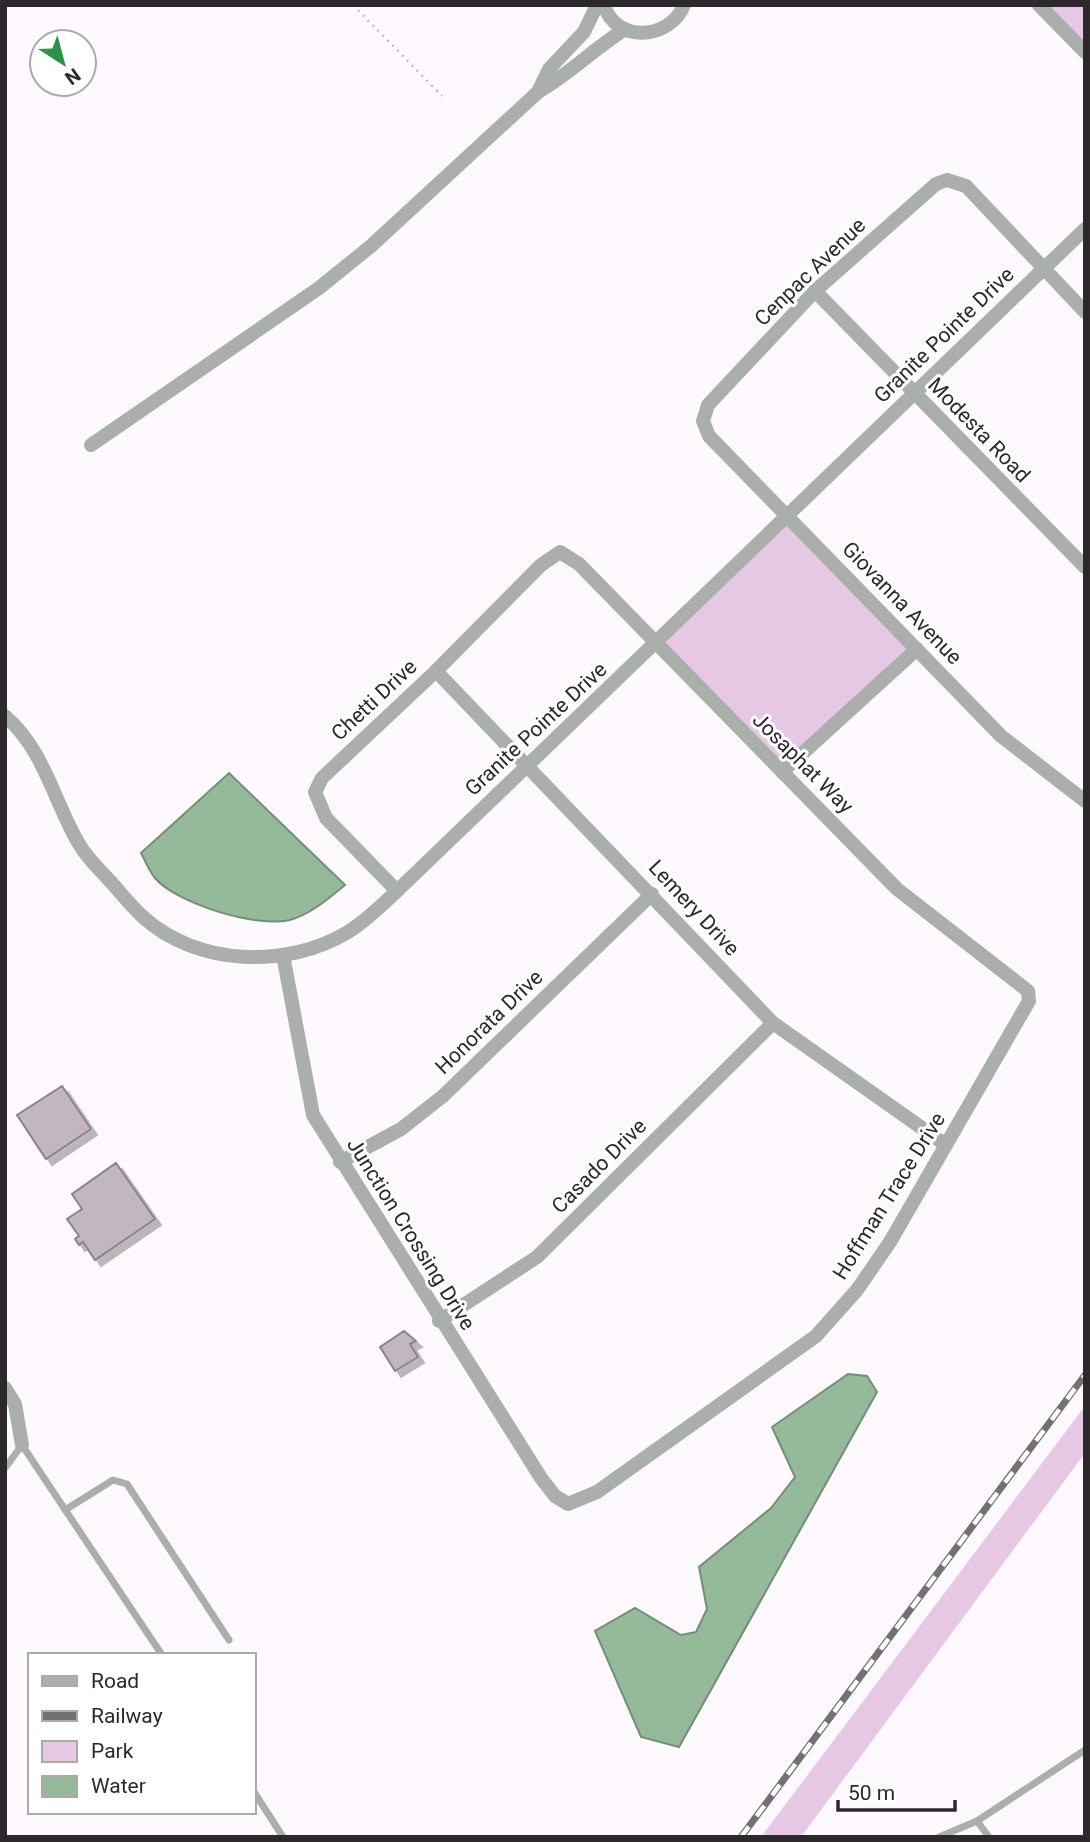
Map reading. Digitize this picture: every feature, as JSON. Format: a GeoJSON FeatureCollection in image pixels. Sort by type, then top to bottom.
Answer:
{"type":"FeatureCollection","features":[{"type":"Feature","properties":{"kind":"street"},"geometry":{"type":"LineString","coordinates":[[538,92],[548,69],[584,32],[597,5]]}},
{"type":"Feature","properties":{"kind":"street"},"geometry":{"type":"LineString","coordinates":[[604,5],[614,22],[625,29],[652,33],[676,20],[684,5]]}},
{"type":"Feature","properties":{"kind":"street"},"geometry":{"type":"LineString","coordinates":[[1039,5],[1085,52]]}},
{"type":"Feature","properties":{"kind":"street"},"geometry":{"type":"LineString","coordinates":[[91,446],[319,288],[381,238],[538,92],[562,78],[596,48],[625,29]]}},
{"type":"Feature","properties":{"kind":"street","name":"Cenpac Avenue"},"geometry":{"type":"LineString","coordinates":[[702,421],[708,405],[815,291],[936,184],[947,180],[966,186],[1043,269]]}},
{"type":"Feature","properties":{"kind":"street","name":"Granite Pointe Drive"},"geometry":{"type":"LineString","coordinates":[[5,716],[36,754],[80,845],[144,918],[182,942],[216,953],[250,958],[283,956],[316,947],[348,932],[397,891],[1085,229]]}},
{"type":"Feature","properties":{"kind":"street"},"geometry":{"type":"LineString","coordinates":[[1043,269],[1085,312]]}},
{"type":"Feature","properties":{"kind":"street","name":"Modesta Road"},"geometry":{"type":"LineString","coordinates":[[815,291],[1085,567]]}},
{"type":"Feature","properties":{"kind":"street","name":"Giovanna Avenue"},"geometry":{"type":"LineString","coordinates":[[702,421],[709,436],[1001,736],[1085,801]]}},
{"type":"Feature","properties":{"kind":"street","name":"Josaphat Way"},"geometry":{"type":"LineString","coordinates":[[560,552],[579,564],[655,645],[897,889],[1028,991]]}},
{"type":"Feature","properties":{"kind":"street","name":"Chetti Drive"},"geometry":{"type":"LineString","coordinates":[[397,891],[326,818],[315,792],[322,778],[436,671],[541,565],[560,552]]}},
{"type":"Feature","properties":{"kind":"street"},"geometry":{"type":"LineString","coordinates":[[782,772],[917,649]]}},
{"type":"Feature","properties":{"kind":"street","name":"Lemery Drive"},"geometry":{"type":"LineString","coordinates":[[436,671],[773,1023],[947,1144]]}},
{"type":"Feature","properties":{"kind":"street","name":"Honorata Drive"},"geometry":{"type":"LineString","coordinates":[[340,1162],[401,1129],[443,1096],[652,894]]}},
{"type":"Feature","properties":{"kind":"street","name":"Junction Crossing Drive"},"geometry":{"type":"LineString","coordinates":[[283,956],[313,1115],[439,1321],[541,1478],[555,1496],[568,1504]]}},
{"type":"Feature","properties":{"kind":"street","name":"Hoffman Trace Drive"},"geometry":{"type":"LineString","coordinates":[[568,1504],[597,1492],[816,1336],[857,1290],[890,1242],[1025,1010],[1028,991]]}},
{"type":"Feature","properties":{"kind":"street","name":"Casado Drive"},"geometry":{"type":"LineString","coordinates":[[439,1321],[537,1257],[773,1023]]}},
{"type":"Feature","properties":{"kind":"street"},"geometry":{"type":"LineString","coordinates":[[5,1388],[15,1404],[22,1445]]}},
{"type":"Feature","properties":{"kind":"lane"},"geometry":{"type":"LineString","coordinates":[[5,1468],[22,1445],[161,1653]]}},
{"type":"Feature","properties":{"kind":"lane"},"geometry":{"type":"LineString","coordinates":[[65,1510],[113,1480],[127,1484],[229,1640]]}},
{"type":"Feature","properties":{"kind":"lane"},"geometry":{"type":"LineString","coordinates":[[939,1837],[977,1821],[1085,1750]]}},
{"type":"Feature","properties":{"kind":"lane"},"geometry":{"type":"LineString","coordinates":[[256,1795],[283,1837]]}},
{"type":"Feature","properties":{"kind":"lane"},"geometry":{"type":"LineString","coordinates":[[977,1821],[989,1837]]}},
{"type":"Feature","properties":{"kind":"path"},"geometry":{"type":"LineString","coordinates":[[352,5],[442,96]]}},
{"type":"Feature","properties":{"kind":"green space"},"geometry":{"type":"Polygon","coordinates":[[[1040,5],[1085,5],[1085,51],[1040,5]]]}},
{"type":"Feature","properties":{"kind":"green space"},"geometry":{"type":"Polygon","coordinates":[[[787,516],[917,649],[782,772],[655,645],[787,516]]]}},
{"type":"Feature","properties":{"kind":"green space"},"geometry":{"type":"Polygon","coordinates":[[[1085,1406],[1085,1453],[801,1837],[761,1837],[1085,1406]]]}},
{"type":"Feature","properties":{"kind":"water"},"geometry":{"type":"Polygon","coordinates":[[[229,773],[345,885],[305,914],[276,922],[238,917],[198,905],[165,887],[154,877],[141,853],[229,773]]]}},
{"type":"Feature","properties":{"kind":"water"},"geometry":{"type":"Polygon","coordinates":[[[848,1374],[867,1376],[877,1392],[679,1747],[641,1737],[595,1631],[635,1608],[681,1635],[696,1632],[707,1609],[699,1567],[771,1508],[795,1477],[772,1427],[848,1374]]]}},
{"type":"Feature","properties":{"kind":"building"},"geometry":{"type":"Polygon","coordinates":[[[62,1086],[91,1129],[46,1159],[17,1115],[62,1086]]]}},
{"type":"Feature","properties":{"kind":"building"},"geometry":{"type":"Polygon","coordinates":[[[116,1163],[155,1219],[95,1260],[83,1242],[79,1245],[75,1239],[79,1236],[67,1219],[82,1209],[72,1194],[116,1163]]]}},
{"type":"Feature","properties":{"kind":"building"},"geometry":{"type":"Polygon","coordinates":[[[404,1331],[416,1341],[410,1344],[418,1357],[395,1371],[380,1347],[404,1331]]]}},
{"type":"Feature","properties":{"kind":"railway"},"geometry":{"type":"LineString","coordinates":[[741,1837],[1085,1375]]}}]}
